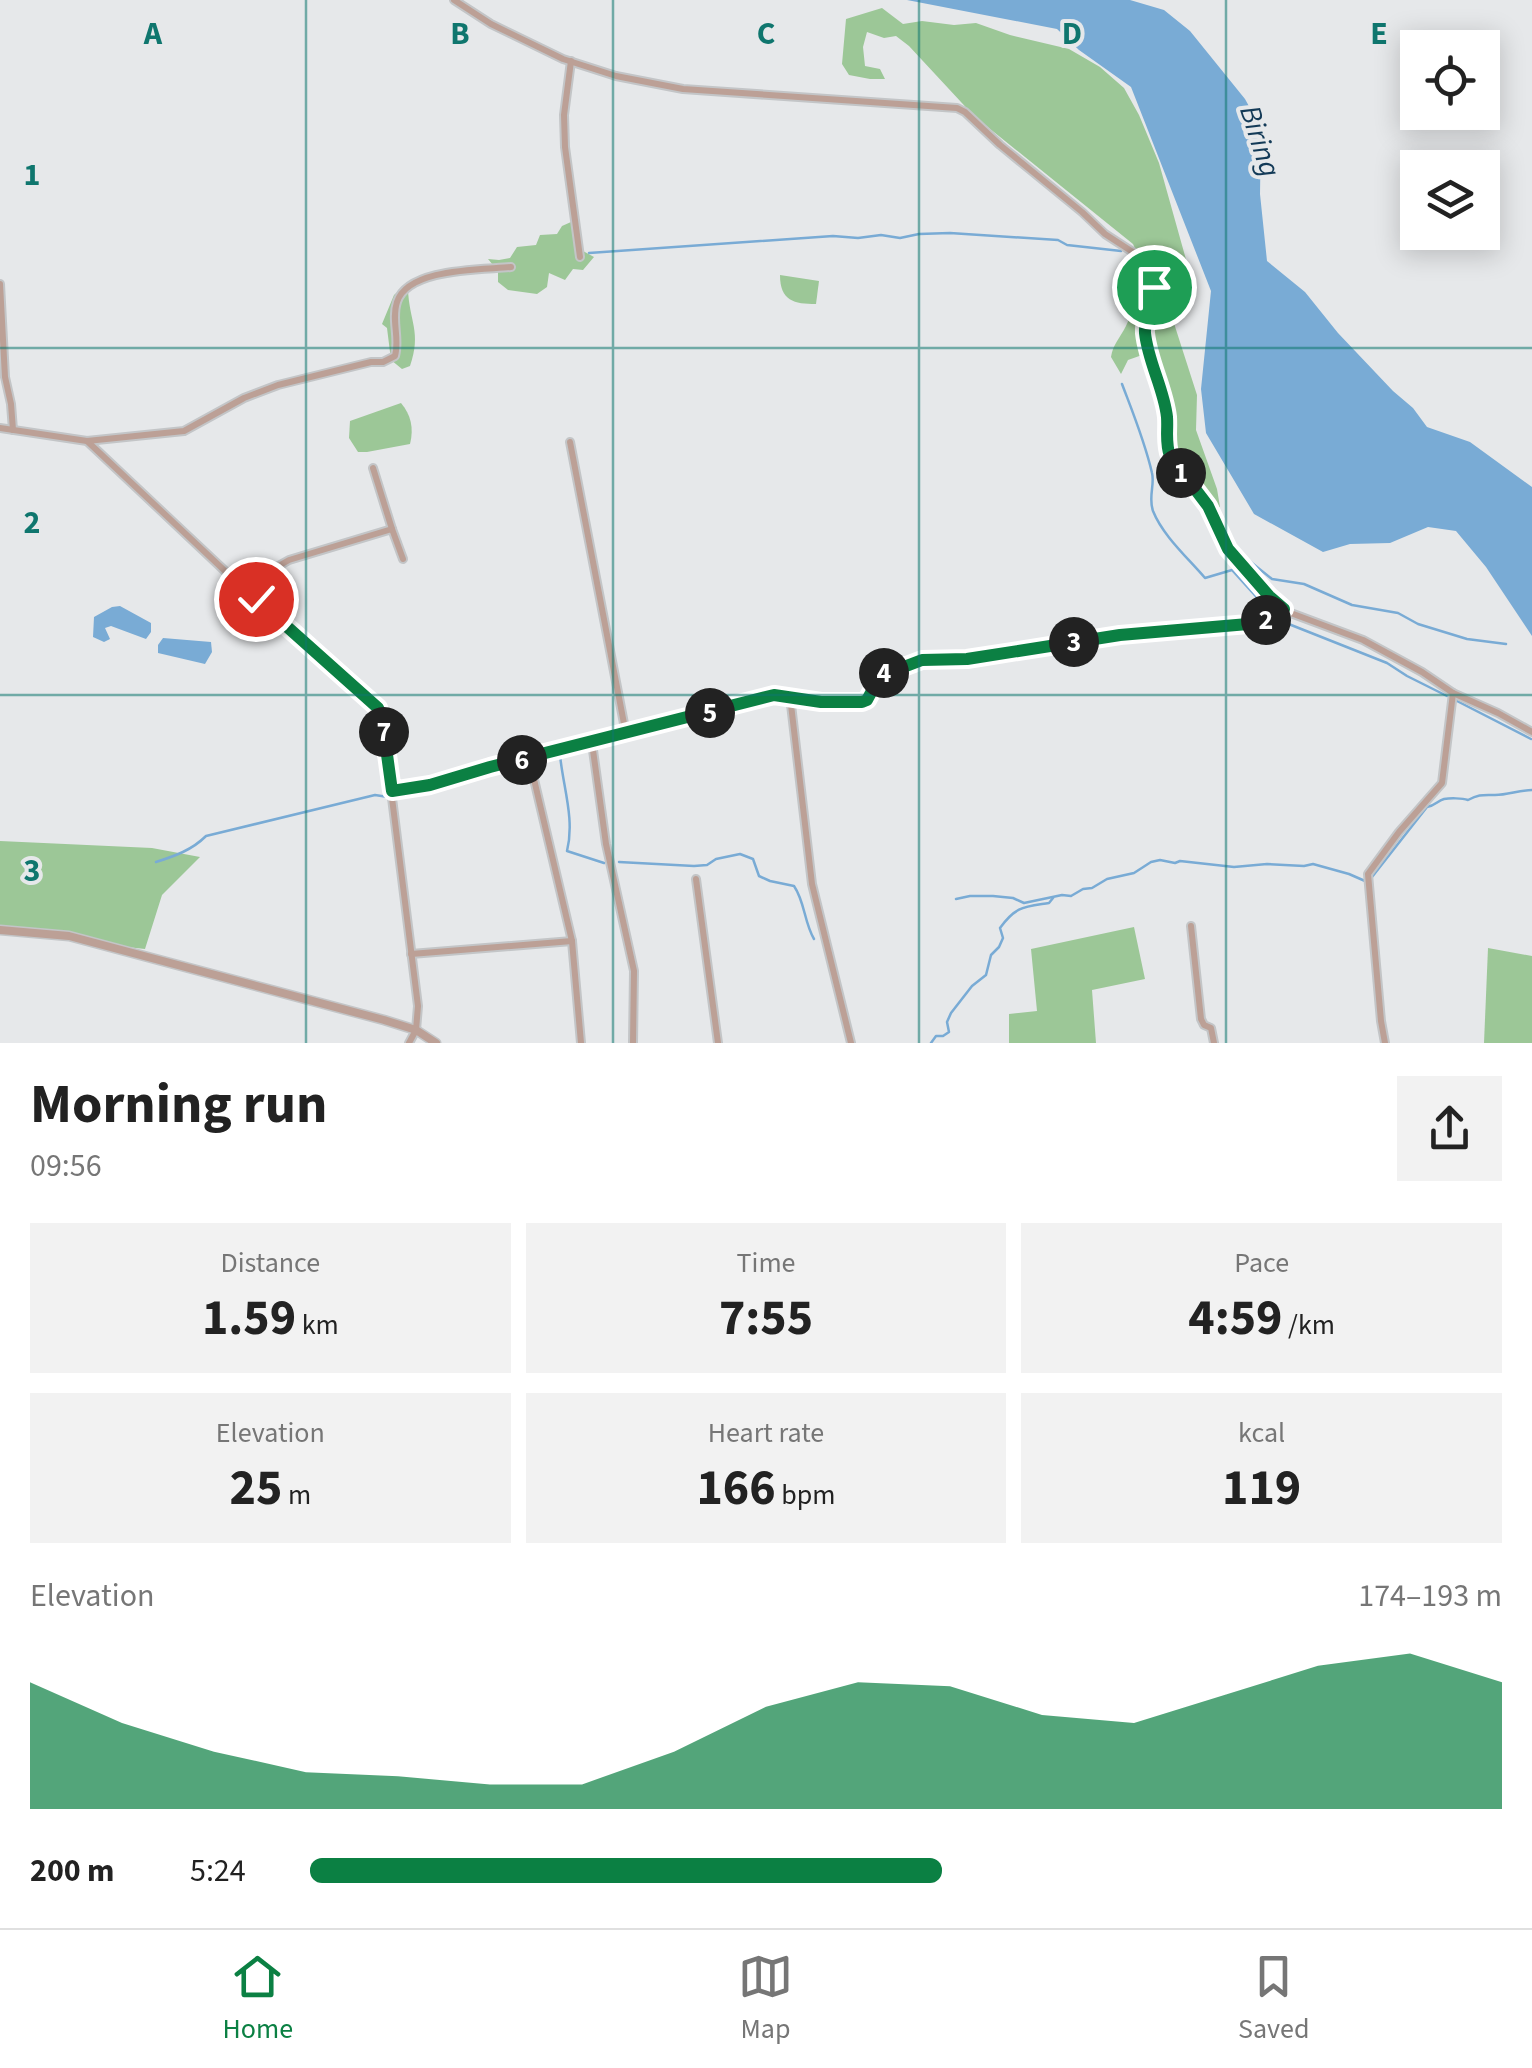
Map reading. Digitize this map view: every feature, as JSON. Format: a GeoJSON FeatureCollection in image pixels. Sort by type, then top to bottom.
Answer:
{"type":"FeatureCollection","features":[{"type":"Feature","properties":{"kind":"street"},"geometry":{"type":"LineString","coordinates":[[454,0],[491,24],[571,61],[616,76],[683,89],[952,106],[965,112],[1104,234],[1145,260],[1154,287],[1145,332],[1167,417],[1167,448],[1208,506],[1228,549],[1269,596],[1284,609],[1363,640],[1453,693],[1532,732]]}},
{"type":"Feature","properties":{"kind":"street"},"geometry":{"type":"LineString","coordinates":[[571,61],[564,99],[564,131],[580,257]]}},
{"type":"Feature","properties":{"kind":"street"},"geometry":{"type":"LineString","coordinates":[[0,428],[87,441],[184,431],[244,398],[395,356],[395,307],[408,285],[434,276],[510,266]]}},
{"type":"Feature","properties":{"kind":"street"},"geometry":{"type":"LineString","coordinates":[[0,284],[12,430]]}},
{"type":"Feature","properties":{"kind":"street"},"geometry":{"type":"LineString","coordinates":[[87,441],[378,708],[418,1006],[416,1030],[409,1043]]}},
{"type":"Feature","properties":{"kind":"street"},"geometry":{"type":"LineString","coordinates":[[570,442],[626,734]]}},
{"type":"Feature","properties":{"kind":"street"},"geometry":{"type":"LineString","coordinates":[[373,468],[403,559]]}},
{"type":"Feature","properties":{"kind":"street"},"geometry":{"type":"LineString","coordinates":[[242,587],[289,560],[392,530]]}},
{"type":"Feature","properties":{"kind":"street"},"geometry":{"type":"LineString","coordinates":[[392,791],[430,785],[774,695],[821,702],[862,702],[880,676],[922,660],[967,659],[1120,635],[1248,624],[1270,619],[1284,609]]}},
{"type":"Feature","properties":{"kind":"street"},"geometry":{"type":"LineString","coordinates":[[1386,1043],[1368,874],[1442,783],[1453,693]]}},
{"type":"Feature","properties":{"kind":"street"},"geometry":{"type":"LineString","coordinates":[[790,696],[812,884],[851,1043]]}},
{"type":"Feature","properties":{"kind":"street"},"geometry":{"type":"LineString","coordinates":[[592,742],[606,844],[634,971],[633,1043]]}},
{"type":"Feature","properties":{"kind":"street"},"geometry":{"type":"LineString","coordinates":[[529,758],[572,941],[581,1043]]}},
{"type":"Feature","properties":{"kind":"street"},"geometry":{"type":"LineString","coordinates":[[696,879],[718,1043]]}},
{"type":"Feature","properties":{"kind":"street"},"geometry":{"type":"LineString","coordinates":[[1191,926],[1202,1019],[1212,1028],[1214,1043]]}},
{"type":"Feature","properties":{"kind":"street"},"geometry":{"type":"LineString","coordinates":[[0,930],[69,936],[416,1030],[436,1043]]}},
{"type":"Feature","properties":{"kind":"street"},"geometry":{"type":"LineString","coordinates":[[411,954],[572,941]]}},
{"type":"Feature","properties":{"kind":"green space"},"geometry":{"type":"Polygon","coordinates":[[[882,8],[903,24],[976,23],[1069,49],[1100,67],[1124,88],[1159,163],[1187,263],[1176,288],[1171,314],[1197,395],[1196,430],[1220,507],[1211,511],[1188,475],[1174,466],[1168,444],[1168,408],[1145,354],[1128,360],[1121,374],[1111,357],[1132,312],[1144,268],[1133,244],[974,116],[896,36],[884,38],[867,32],[863,47],[865,66],[880,69],[885,79],[849,75],[842,64],[846,19],[882,8]]]}},
{"type":"Feature","properties":{"kind":"green space"},"geometry":{"type":"Polygon","coordinates":[[[571,222],[581,238],[583,251],[594,257],[583,270],[573,269],[565,280],[549,273],[547,287],[537,294],[508,290],[498,282],[498,271],[488,259],[510,258],[517,247],[536,245],[540,235],[557,234],[571,222]]]}},
{"type":"Feature","properties":{"kind":"green space"},"geometry":{"type":"Polygon","coordinates":[[[780,275],[819,281],[816,304],[786,296],[780,275]]]}},
{"type":"Feature","properties":{"kind":"green space"},"geometry":{"type":"Polygon","coordinates":[[[408,289],[415,335],[410,366],[402,369],[391,360],[387,328],[382,324],[394,295],[408,289]]]}},
{"type":"Feature","properties":{"kind":"green space"},"geometry":{"type":"Polygon","coordinates":[[[401,403],[411,422],[410,444],[358,452],[349,438],[350,421],[401,403]]]}},
{"type":"Feature","properties":{"kind":"green space"},"geometry":{"type":"Polygon","coordinates":[[[0,841],[152,848],[200,857],[162,895],[145,949],[0,933],[0,841]]]}},
{"type":"Feature","properties":{"kind":"green space"},"geometry":{"type":"Polygon","coordinates":[[[1134,927],[1145,979],[1092,990],[1096,1043],[1009,1043],[1009,1014],[1037,1011],[1031,949],[1134,927]]]}},
{"type":"Feature","properties":{"kind":"green space"},"geometry":{"type":"Polygon","coordinates":[[[1488,948],[1532,956],[1532,1043],[1484,1043],[1488,948]]]}},
{"type":"Feature","properties":{"kind":"water","name":"Biring"},"geometry":{"type":"Polygon","coordinates":[[[907,0],[1130,0],[1164,10],[1190,31],[1245,99],[1261,128],[1260,194],[1267,261],[1305,292],[1338,333],[1427,427],[1470,442],[1532,487],[1532,636],[1486,567],[1456,531],[1428,527],[1390,543],[1350,544],[1323,552],[1254,514],[1206,433],[1201,389],[1211,291],[1131,87],[1057,29],[907,0]]]}},
{"type":"Feature","properties":{"kind":"water"},"geometry":{"type":"Polygon","coordinates":[[[120,606],[151,623],[146,639],[111,626],[105,628],[110,639],[104,642],[93,637],[94,617],[120,606]]]}},
{"type":"Feature","properties":{"kind":"water"},"geometry":{"type":"Polygon","coordinates":[[[163,638],[211,642],[212,652],[205,664],[158,653],[163,638]]]}},
{"type":"Feature","properties":{"kind":"waterway"},"geometry":{"type":"LineString","coordinates":[[589,253],[833,236],[900,238],[950,233],[1058,240],[1067,245],[1121,251]]}},
{"type":"Feature","properties":{"kind":"waterway"},"geometry":{"type":"LineString","coordinates":[[1122,384],[1149,461],[1152,506],[1157,520],[1205,578],[1232,570],[1271,613]]}},
{"type":"Feature","properties":{"kind":"waterway"},"geometry":{"type":"LineString","coordinates":[[1180,454],[1188,472],[1212,501],[1231,542],[1272,579],[1304,584],[1352,605],[1398,613],[1418,624],[1467,639],[1506,644]]}},
{"type":"Feature","properties":{"kind":"waterway"},"geometry":{"type":"LineString","coordinates":[[1276,619],[1387,663],[1447,696]]}},
{"type":"Feature","properties":{"kind":"waterway"},"geometry":{"type":"LineString","coordinates":[[1457,701],[1531,739]]}},
{"type":"Feature","properties":{"kind":"waterway"},"geometry":{"type":"LineString","coordinates":[[562,754],[588,747]]}},
{"type":"Feature","properties":{"kind":"waterway"},"geometry":{"type":"LineString","coordinates":[[535,760],[560,755],[569,815],[567,851],[604,863]]}},
{"type":"Feature","properties":{"kind":"waterway"},"geometry":{"type":"LineString","coordinates":[[398,797],[523,764]]}},
{"type":"Feature","properties":{"kind":"waterway"},"geometry":{"type":"LineString","coordinates":[[1372,877],[1427,807],[1444,799],[1468,800],[1532,790]]}},
{"type":"Feature","properties":{"kind":"waterway"},"geometry":{"type":"LineString","coordinates":[[156,862],[189,849],[206,836],[375,795],[388,797]]}},
{"type":"Feature","properties":{"kind":"waterway"},"geometry":{"type":"LineString","coordinates":[[619,862],[694,866],[740,854],[753,859],[759,876],[794,886],[814,939]]}},
{"type":"Feature","properties":{"kind":"waterway"},"geometry":{"type":"LineString","coordinates":[[956,899],[993,896],[1024,903],[1071,896],[1160,860],[1234,867],[1313,864],[1365,881]]}},
{"type":"Feature","properties":{"kind":"waterway"},"geometry":{"type":"LineString","coordinates":[[931,1043],[936,1036],[949,1032],[947,1022],[951,1013],[986,975],[991,955],[1003,938],[1000,928],[1021,909],[1049,903],[1053,898]]}},
{"type":"Feature","properties":{"kind":"route"},"geometry":{"type":"LineString","coordinates":[[256,599],[378,708],[392,791],[466,776],[774,695],[821,702],[862,702],[870,696],[880,676],[922,660],[967,659],[1120,635],[1270,619],[1284,609],[1228,549],[1208,506],[1183,476],[1167,448],[1167,417],[1145,332],[1154,287]]}}]}
